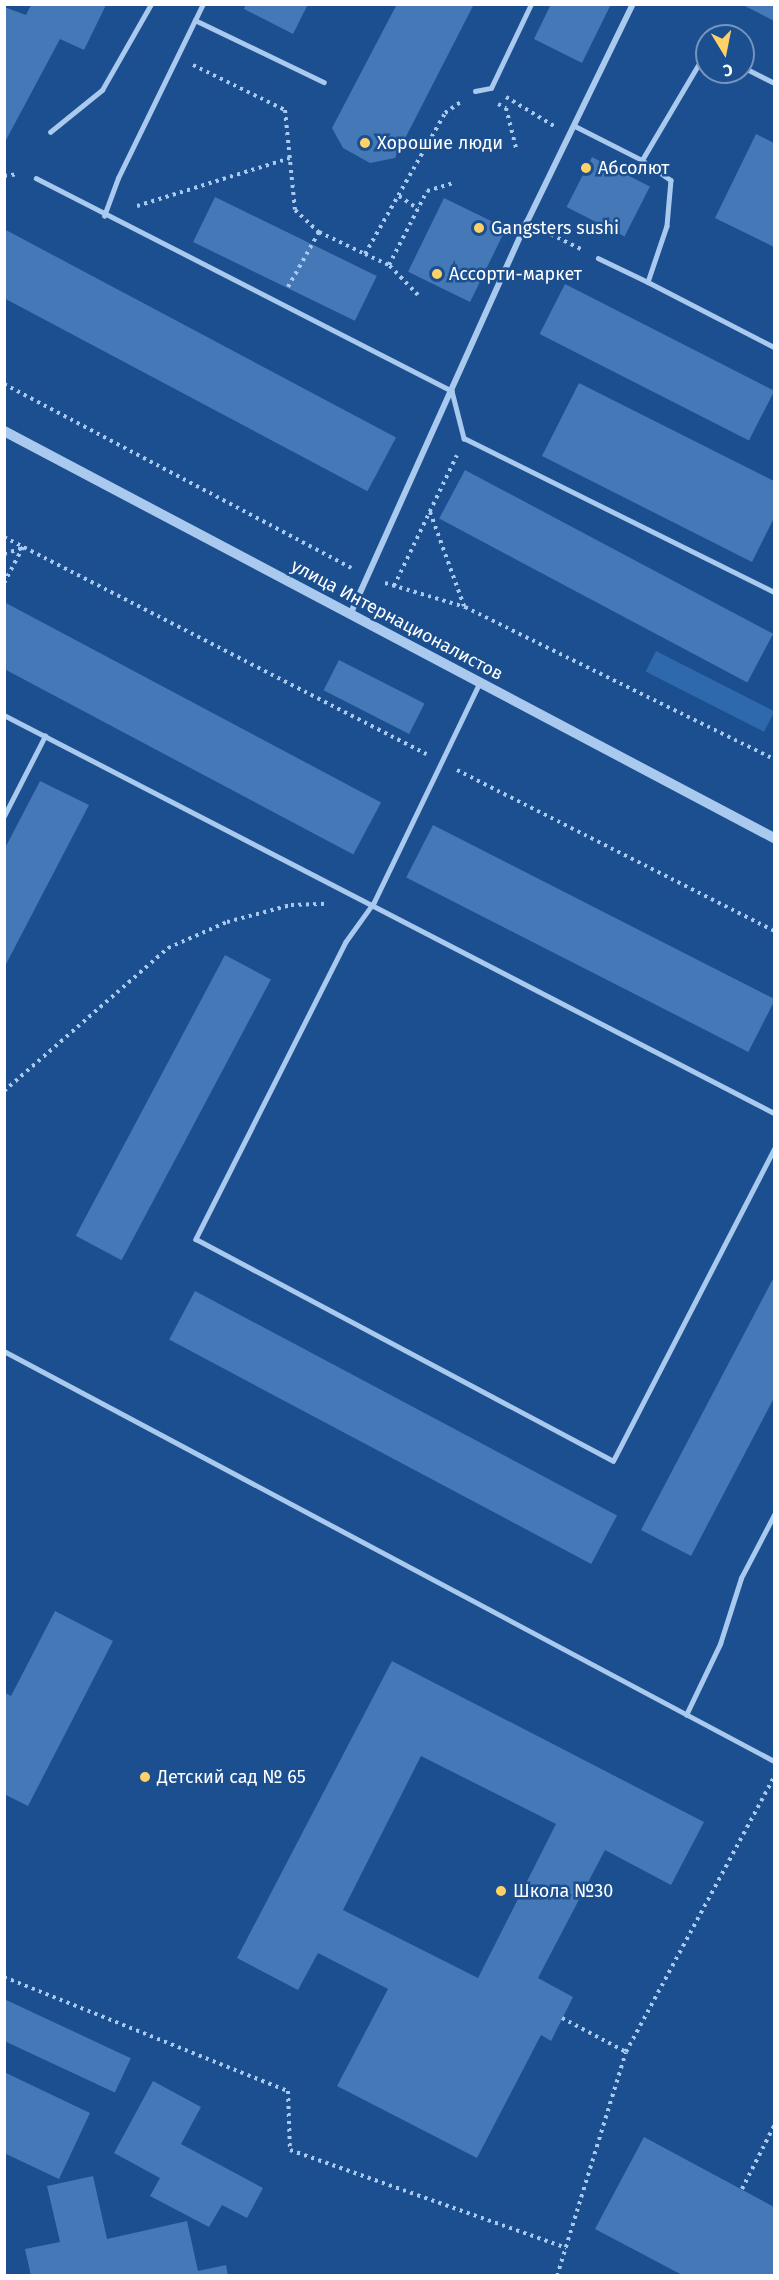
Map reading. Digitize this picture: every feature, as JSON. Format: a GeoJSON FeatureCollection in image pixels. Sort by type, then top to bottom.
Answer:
{"type":"FeatureCollection","features":[{"type":"Feature","properties":{"kind":"street"},"geometry":{"type":"LineString","coordinates":[[350,615],[527,222],[633,4]]}},
{"type":"Feature","properties":{"kind":"street","name":"улица Интернационалистов"},"geometry":{"type":"LineString","coordinates":[[4,430],[774,838]]}},
{"type":"Feature","properties":{"kind":"lane"},"geometry":{"type":"LineString","coordinates":[[50,132],[102,90],[151,4]]}},
{"type":"Feature","properties":{"kind":"lane"},"geometry":{"type":"LineString","coordinates":[[104,216],[118,178],[203,4]]}},
{"type":"Feature","properties":{"kind":"lane"},"geometry":{"type":"LineString","coordinates":[[475,91],[491,88],[531,4]]}},
{"type":"Feature","properties":{"kind":"lane"},"geometry":{"type":"LineString","coordinates":[[195,20],[324,82]]}},
{"type":"Feature","properties":{"kind":"lane"},"geometry":{"type":"LineString","coordinates":[[642,160],[695,70]]}},
{"type":"Feature","properties":{"kind":"lane"},"geometry":{"type":"LineString","coordinates":[[755,74],[774,83]]}},
{"type":"Feature","properties":{"kind":"lane"},"geometry":{"type":"LineString","coordinates":[[575,126],[642,160],[671,180],[667,226],[648,282]]}},
{"type":"Feature","properties":{"kind":"lane"},"geometry":{"type":"LineString","coordinates":[[36,178],[104,216],[452,391],[464,438],[774,592]]}},
{"type":"Feature","properties":{"kind":"lane"},"geometry":{"type":"LineString","coordinates":[[598,258],[774,347]]}},
{"type":"Feature","properties":{"kind":"lane"},"geometry":{"type":"LineString","coordinates":[[480,683],[374,903],[346,942],[196,1239],[613,1461],[774,1149]]}},
{"type":"Feature","properties":{"kind":"lane"},"geometry":{"type":"LineString","coordinates":[[4,715],[374,903],[774,1113]]}},
{"type":"Feature","properties":{"kind":"lane"},"geometry":{"type":"LineString","coordinates":[[4,816],[45,736]]}},
{"type":"Feature","properties":{"kind":"lane"},"geometry":{"type":"LineString","coordinates":[[4,1351],[774,1761]]}},
{"type":"Feature","properties":{"kind":"lane"},"geometry":{"type":"LineString","coordinates":[[686,1715],[720,1644],[741,1578],[774,1515]]}},
{"type":"Feature","properties":{"kind":"path"},"geometry":{"type":"LineString","coordinates":[[177,58],[285,110],[296,210],[319,232],[389,265],[418,295]]}},
{"type":"Feature","properties":{"kind":"path"},"geometry":{"type":"LineString","coordinates":[[491,88],[570,136]]}},
{"type":"Feature","properties":{"kind":"path"},"geometry":{"type":"LineString","coordinates":[[365,254],[445,113],[475,91],[507,108],[516,148]]}},
{"type":"Feature","properties":{"kind":"path"},"geometry":{"type":"LineString","coordinates":[[104,216],[290,158]]}},
{"type":"Feature","properties":{"kind":"path"},"geometry":{"type":"LineString","coordinates":[[389,265],[427,191],[454,183]]}},
{"type":"Feature","properties":{"kind":"path"},"geometry":{"type":"LineString","coordinates":[[399,196],[418,209]]}},
{"type":"Feature","properties":{"kind":"path"},"geometry":{"type":"LineString","coordinates":[[527,222],[574,246]]}},
{"type":"Feature","properties":{"kind":"path"},"geometry":{"type":"LineString","coordinates":[[278,304],[319,232]]}},
{"type":"Feature","properties":{"kind":"path","name":"улица Интернационалистов"},"geometry":{"type":"LineString","coordinates":[[4,384],[368,578],[465,607],[774,759]]}},
{"type":"Feature","properties":{"kind":"path"},"geometry":{"type":"LineString","coordinates":[[394,586],[464,438]]}},
{"type":"Feature","properties":{"kind":"path"},"geometry":{"type":"LineString","coordinates":[[430,512],[465,607]]}},
{"type":"Feature","properties":{"kind":"path"},"geometry":{"type":"LineString","coordinates":[[4,537],[774,931]]}},
{"type":"Feature","properties":{"kind":"path"},"geometry":{"type":"LineString","coordinates":[[4,554],[23,547]]}},
{"type":"Feature","properties":{"kind":"path"},"geometry":{"type":"LineString","coordinates":[[4,583],[23,547]]}},
{"type":"Feature","properties":{"kind":"path"},"geometry":{"type":"LineString","coordinates":[[4,1091],[168,948],[227,922],[291,905],[374,903]]}},
{"type":"Feature","properties":{"kind":"path"},"geometry":{"type":"LineString","coordinates":[[557,2276],[626,2052],[774,1776]]}},
{"type":"Feature","properties":{"kind":"path"},"geometry":{"type":"LineString","coordinates":[[4,1977],[288,2091],[290,2150],[566,2248]]}},
{"type":"Feature","properties":{"kind":"path"},"geometry":{"type":"LineString","coordinates":[[562,2018],[626,2052]]}},
{"type":"Feature","properties":{"kind":"path"},"geometry":{"type":"LineString","coordinates":[[742,2189],[774,2127]]}},
{"type":"Feature","properties":{"kind":"shaded area"},"geometry":{"type":"Polygon","coordinates":[[[656,651],[774,711],[764,732],[646,671],[656,651]]]}},
{"type":"Feature","properties":{"kind":"building"},"geometry":{"type":"Polygon","coordinates":[[[246,4],[308,4],[293,34],[244,9],[246,4]]]}},
{"type":"Feature","properties":{"kind":"building"},"geometry":{"type":"Polygon","coordinates":[[[397,4],[474,4],[395,158],[370,163],[343,148],[332,128],[397,4]]]}},
{"type":"Feature","properties":{"kind":"building"},"geometry":{"type":"Polygon","coordinates":[[[551,4],[611,4],[582,63],[534,39],[551,4]]]}},
{"type":"Feature","properties":{"kind":"building"},"geometry":{"type":"Polygon","coordinates":[[[742,4],[774,4],[774,21],[747,7],[742,4]]]}},
{"type":"Feature","properties":{"kind":"building"},"geometry":{"type":"Polygon","coordinates":[[[31,5],[106,5],[84,50],[60,39],[6,140],[4,7],[26,15],[31,5]]]}},
{"type":"Feature","properties":{"kind":"building"},"geometry":{"type":"Polygon","coordinates":[[[756,134],[774,143],[774,247],[715,218],[756,134]]]}},
{"type":"Feature","properties":{"kind":"building"},"geometry":{"type":"Polygon","coordinates":[[[592,157],[650,187],[624,236],[567,207],[592,157]]]}},
{"type":"Feature","properties":{"kind":"building"},"geometry":{"type":"Polygon","coordinates":[[[215,197],[377,276],[355,321],[193,242],[215,197]]]}},
{"type":"Feature","properties":{"kind":"building"},"geometry":{"type":"Polygon","coordinates":[[[444,198],[506,228],[470,302],[408,272],[444,198]]]}},
{"type":"Feature","properties":{"kind":"building"},"geometry":{"type":"Polygon","coordinates":[[[4,229],[396,437],[367,491],[4,298],[4,229]]]}},
{"type":"Feature","properties":{"kind":"building"},"geometry":{"type":"Polygon","coordinates":[[[565,284],[774,390],[749,441],[540,334],[565,284]]]}},
{"type":"Feature","properties":{"kind":"building"},"geometry":{"type":"Polygon","coordinates":[[[579,383],[774,481],[774,518],[752,562],[542,456],[579,383]]]}},
{"type":"Feature","properties":{"kind":"building"},"geometry":{"type":"Polygon","coordinates":[[[465,470],[773,634],[747,682],[439,519],[465,470]]]}},
{"type":"Feature","properties":{"kind":"building"},"geometry":{"type":"Polygon","coordinates":[[[4,602],[381,802],[353,855],[4,669],[4,602]]]}},
{"type":"Feature","properties":{"kind":"building"},"geometry":{"type":"Polygon","coordinates":[[[339,660],[425,704],[409,734],[324,690],[339,660]]]}},
{"type":"Feature","properties":{"kind":"building"},"geometry":{"type":"Polygon","coordinates":[[[40,781],[89,805],[4,968],[4,850],[40,781]]]}},
{"type":"Feature","properties":{"kind":"building"},"geometry":{"type":"Polygon","coordinates":[[[433,825],[774,999],[748,1052],[406,878],[433,825]]]}},
{"type":"Feature","properties":{"kind":"building"},"geometry":{"type":"Polygon","coordinates":[[[225,955],[271,979],[122,1260],[76,1236],[225,955]]]}},
{"type":"Feature","properties":{"kind":"building"},"geometry":{"type":"Polygon","coordinates":[[[774,1277],[774,1398],[691,1556],[641,1530],[774,1277]]]}},
{"type":"Feature","properties":{"kind":"building"},"geometry":{"type":"Polygon","coordinates":[[[195,1291],[617,1515],[591,1564],[169,1340],[195,1291]]]}},
{"type":"Feature","properties":{"kind":"building"},"geometry":{"type":"Polygon","coordinates":[[[55,1611],[113,1641],[28,1806],[4,1794],[4,1692],[11,1696],[55,1611]]]}},
{"type":"Feature","properties":{"kind":"building"},"geometry":{"type":"Polygon","coordinates":[[[392,1661],[704,1822],[671,1885],[605,1850],[538,1978],[573,1997],[551,2041],[541,2035],[477,2158],[337,2086],[388,1989],[318,1953],[298,1990],[237,1958],[392,1661]],[[421,1756],[343,1910],[478,1978],[556,1824],[421,1756]]]}},
{"type":"Feature","properties":{"kind":"building"},"geometry":{"type":"Polygon","coordinates":[[[4,1999],[131,2058],[115,2093],[4,2041],[4,1999]]]}},
{"type":"Feature","properties":{"kind":"building"},"geometry":{"type":"Polygon","coordinates":[[[4,2072],[90,2113],[59,2179],[4,2153],[4,2072]]]}},
{"type":"Feature","properties":{"kind":"building"},"geometry":{"type":"Polygon","coordinates":[[[153,2081],[201,2107],[181,2144],[263,2188],[247,2218],[222,2205],[209,2227],[150,2196],[160,2178],[114,2153],[153,2081]]]}},
{"type":"Feature","properties":{"kind":"building"},"geometry":{"type":"Polygon","coordinates":[[[644,2137],[774,2207],[774,2276],[684,2276],[595,2229],[644,2137]]]}},
{"type":"Feature","properties":{"kind":"building"},"geometry":{"type":"Polygon","coordinates":[[[93,2176],[107,2239],[187,2221],[198,2271],[226,2265],[228,2276],[31,2276],[25,2249],[60,2242],[47,2186],[93,2176]]]}},
{"type":"Feature","properties":{"kind":"place","name":"Хорошие люди"},"geometry":{"type":"Point","coordinates":[365,143]}},
{"type":"Feature","properties":{"kind":"place","name":"Абсолют"},"geometry":{"type":"Point","coordinates":[586,168]}},
{"type":"Feature","properties":{"kind":"place","name":"Gangsters sushi"},"geometry":{"type":"Point","coordinates":[479,228]}},
{"type":"Feature","properties":{"kind":"place","name":"Ассорти-маркет"},"geometry":{"type":"Point","coordinates":[437,274]}},
{"type":"Feature","properties":{"kind":"place","name":"Детский сад № 65"},"geometry":{"type":"Point","coordinates":[145,1777]}},
{"type":"Feature","properties":{"kind":"place","name":"Школа №30"},"geometry":{"type":"Point","coordinates":[501,1891]}}]}
